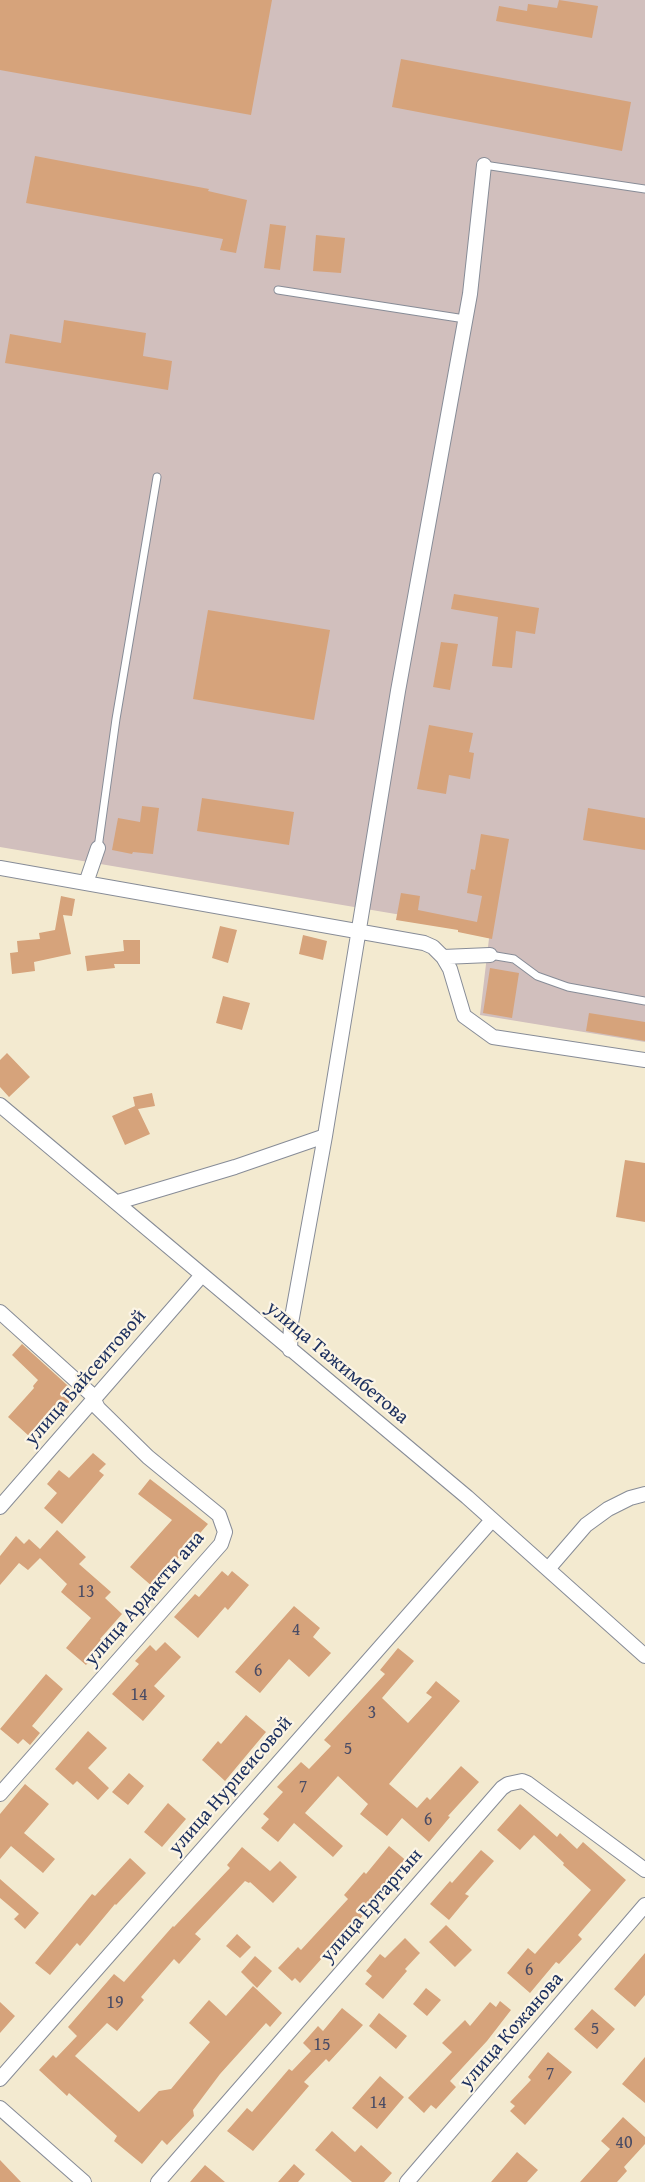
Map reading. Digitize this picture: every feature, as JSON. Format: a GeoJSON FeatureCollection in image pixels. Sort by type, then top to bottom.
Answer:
{"type":"FeatureCollection","features":[{"type":"Feature","properties":{"kind":"street"},"geometry":{"type":"LineString","coordinates":[[290,1350],[291,1323],[360,932],[398,692],[465,319],[484,166]]}},
{"type":"Feature","properties":{"kind":"street"},"geometry":{"type":"LineString","coordinates":[[86,884],[98,848]]}},
{"type":"Feature","properties":{"kind":"street"},"geometry":{"type":"LineString","coordinates":[[0,868],[424,943],[433,947],[443,957],[456,985],[464,1016],[493,1037],[645,1060]]}},
{"type":"Feature","properties":{"kind":"street"},"geometry":{"type":"LineString","coordinates":[[443,957],[490,955]]}},
{"type":"Feature","properties":{"kind":"street","name":"улица Тажимбетова"},"geometry":{"type":"LineString","coordinates":[[0,1105],[118,1202],[492,1520],[645,1656]]}},
{"type":"Feature","properties":{"kind":"street"},"geometry":{"type":"LineString","coordinates":[[118,1202],[325,1136]]}},
{"type":"Feature","properties":{"kind":"street","name":"улица Байсеитовой"},"geometry":{"type":"LineString","coordinates":[[0,1507],[202,1275]]}},
{"type":"Feature","properties":{"kind":"street","name":"улица Ардакты ана"},"geometry":{"type":"LineString","coordinates":[[0,1312],[84,1388],[95,1400],[98,1408],[148,1457],[219,1515],[223,1522],[224,1537],[221,1544],[183,1588],[0,1794]]}},
{"type":"Feature","properties":{"kind":"street"},"geometry":{"type":"LineString","coordinates":[[548,1569],[586,1525],[608,1509],[630,1498],[645,1494]]}},
{"type":"Feature","properties":{"kind":"street","name":"улица Нурпеисовой"},"geometry":{"type":"LineString","coordinates":[[0,2078],[492,1520]]}},
{"type":"Feature","properties":{"kind":"street","name":"улица Ертаргын"},"geometry":{"type":"LineString","coordinates":[[158,2182],[502,1788],[508,1784],[522,1781],[527,1783],[645,1870]]}},
{"type":"Feature","properties":{"kind":"street","name":"улица Кожанова"},"geometry":{"type":"LineString","coordinates":[[407,2182],[645,1905]]}},
{"type":"Feature","properties":{"kind":"street"},"geometry":{"type":"LineString","coordinates":[[0,2108],[84,2182]]}},
{"type":"Feature","properties":{"kind":"lane"},"geometry":{"type":"LineString","coordinates":[[484,166],[645,189]]}},
{"type":"Feature","properties":{"kind":"lane"},"geometry":{"type":"LineString","coordinates":[[278,290],[465,319]]}},
{"type":"Feature","properties":{"kind":"lane"},"geometry":{"type":"LineString","coordinates":[[98,848],[116,719],[157,477]]}},
{"type":"Feature","properties":{"kind":"lane"},"geometry":{"type":"LineString","coordinates":[[490,955],[514,959],[537,976],[568,987],[645,1002]]}},
{"type":"Feature","properties":{"kind":"shaded area"},"geometry":{"type":"Polygon","coordinates":[[[0,0],[645,0],[645,1042],[480,1015],[490,930],[0,847],[0,0]]]}},
{"type":"Feature","properties":{"kind":"building"},"geometry":{"type":"Polygon","coordinates":[[[0,0],[272,0],[251,115],[0,70],[0,0]]]}},
{"type":"Feature","properties":{"kind":"building"},"geometry":{"type":"Polygon","coordinates":[[[559,0],[598,6],[592,38],[496,21],[499,6],[527,11],[528,4],[557,8],[559,0]]]}},
{"type":"Feature","properties":{"kind":"building"},"geometry":{"type":"Polygon","coordinates":[[[401,59],[631,102],[622,151],[392,107],[401,59]]]}},
{"type":"Feature","properties":{"kind":"building"},"geometry":{"type":"Polygon","coordinates":[[[35,156],[209,189],[208,191],[247,200],[236,253],[220,250],[223,239],[26,203],[35,156]]]}},
{"type":"Feature","properties":{"kind":"building"},"geometry":{"type":"Polygon","coordinates":[[[270,224],[286,226],[280,270],[264,268],[270,224]]]}},
{"type":"Feature","properties":{"kind":"building"},"geometry":{"type":"Polygon","coordinates":[[[316,235],[345,238],[341,273],[313,271],[316,235]]]}},
{"type":"Feature","properties":{"kind":"building"},"geometry":{"type":"Polygon","coordinates":[[[64,320],[146,333],[143,356],[172,361],[168,390],[5,363],[10,334],[61,343],[64,320]]]}},
{"type":"Feature","properties":{"kind":"building"},"geometry":{"type":"Polygon","coordinates":[[[454,594],[539,608],[535,634],[516,631],[512,668],[492,666],[498,617],[451,609],[454,594]]]}},
{"type":"Feature","properties":{"kind":"building"},"geometry":{"type":"Polygon","coordinates":[[[208,610],[330,630],[314,720],[193,699],[208,610]]]}},
{"type":"Feature","properties":{"kind":"building"},"geometry":{"type":"Polygon","coordinates":[[[441,642],[458,644],[450,690],[433,687],[441,642]]]}},
{"type":"Feature","properties":{"kind":"building"},"geometry":{"type":"Polygon","coordinates":[[[429,725],[473,733],[469,752],[474,753],[470,779],[449,775],[446,794],[417,789],[429,725]]]}},
{"type":"Feature","properties":{"kind":"building"},"geometry":{"type":"Polygon","coordinates":[[[202,798],[294,812],[289,845],[197,831],[202,798]]]}},
{"type":"Feature","properties":{"kind":"building"},"geometry":{"type":"Polygon","coordinates":[[[142,806],[159,808],[153,854],[133,852],[132,854],[112,850],[118,818],[140,822],[142,806]]]}},
{"type":"Feature","properties":{"kind":"building"},"geometry":{"type":"Polygon","coordinates":[[[588,808],[645,818],[645,850],[583,840],[588,808]]]}},
{"type":"Feature","properties":{"kind":"building"},"geometry":{"type":"Polygon","coordinates":[[[481,834],[509,839],[492,939],[458,932],[458,930],[396,920],[401,893],[420,896],[418,910],[477,922],[482,896],[467,893],[471,869],[475,870],[481,834]]]}},
{"type":"Feature","properties":{"kind":"building"},"geometry":{"type":"Polygon","coordinates":[[[61,896],[75,899],[72,916],[63,915],[71,954],[34,962],[35,971],[12,974],[10,953],[18,952],[17,941],[40,939],[39,933],[55,930],[61,896]]]}},
{"type":"Feature","properties":{"kind":"building"},"geometry":{"type":"Polygon","coordinates":[[[220,926],[237,930],[228,963],[212,958],[220,926]]]}},
{"type":"Feature","properties":{"kind":"building"},"geometry":{"type":"Polygon","coordinates":[[[303,935],[327,941],[323,960],[299,954],[303,935]]]}},
{"type":"Feature","properties":{"kind":"building"},"geometry":{"type":"Polygon","coordinates":[[[123,940],[140,940],[140,964],[114,964],[115,968],[87,971],[85,956],[124,951],[123,940]]]}},
{"type":"Feature","properties":{"kind":"building"},"geometry":{"type":"Polygon","coordinates":[[[490,968],[519,973],[512,1018],[483,1013],[490,968]]]}},
{"type":"Feature","properties":{"kind":"building"},"geometry":{"type":"Polygon","coordinates":[[[223,996],[250,1003],[242,1030],[216,1023],[223,996]]]}},
{"type":"Feature","properties":{"kind":"building"},"geometry":{"type":"Polygon","coordinates":[[[589,1013],[645,1022],[645,1041],[586,1031],[589,1013]]]}},
{"type":"Feature","properties":{"kind":"building"},"geometry":{"type":"Polygon","coordinates":[[[7,1053],[30,1077],[9,1097],[0,1087],[0,1060],[7,1053]]]}},
{"type":"Feature","properties":{"kind":"building"},"geometry":{"type":"Polygon","coordinates":[[[152,1093],[155,1106],[138,1109],[150,1134],[125,1145],[112,1116],[135,1106],[133,1097],[152,1093]]]}},
{"type":"Feature","properties":{"kind":"building"},"geometry":{"type":"Polygon","coordinates":[[[625,1160],[645,1163],[645,1222],[616,1217],[625,1160]]]}},
{"type":"Feature","properties":{"kind":"building"},"geometry":{"type":"Polygon","coordinates":[[[22,1344],[77,1394],[61,1412],[55,1406],[29,1436],[8,1417],[34,1388],[33,1386],[38,1380],[12,1355],[22,1344]]]}},
{"type":"Feature","properties":{"kind":"building"},"geometry":{"type":"Polygon","coordinates":[[[93,1453],[106,1464],[99,1471],[104,1475],[62,1524],[44,1508],[57,1493],[47,1484],[59,1470],[69,1478],[93,1453]]]}},
{"type":"Feature","properties":{"kind":"building"},"geometry":{"type":"Polygon","coordinates":[[[150,1479],[208,1524],[153,1587],[130,1567],[172,1520],[138,1494],[150,1479]]]}},
{"type":"Feature","properties":{"kind":"building"},"geometry":{"type":"Polygon","coordinates":[[[57,1530],[86,1557],[79,1564],[111,1592],[105,1598],[122,1614],[100,1639],[105,1642],[86,1665],[66,1648],[91,1618],[61,1592],[67,1584],[40,1558],[28,1570],[19,1563],[0,1585],[0,1556],[16,1536],[24,1544],[29,1539],[40,1549],[57,1530]]]}},
{"type":"Feature","properties":{"kind":"building"},"geometry":{"type":"Polygon","coordinates":[[[222,1571],[228,1576],[232,1571],[249,1585],[228,1610],[225,1607],[198,1638],[174,1617],[195,1594],[199,1597],[222,1571]]]}},
{"type":"Feature","properties":{"kind":"building"},"geometry":{"type":"Polygon","coordinates":[[[294,1606],[320,1628],[313,1637],[331,1653],[309,1677],[289,1659],[260,1693],[235,1672],[294,1606]]]}},
{"type":"Feature","properties":{"kind":"building"},"geometry":{"type":"Polygon","coordinates":[[[165,1642],[181,1657],[154,1686],[165,1696],[143,1721],[112,1694],[139,1664],[135,1661],[150,1645],[156,1651],[165,1642]]]}},
{"type":"Feature","properties":{"kind":"building"},"geometry":{"type":"Polygon","coordinates":[[[398,1648],[414,1661],[382,1698],[408,1723],[432,1697],[426,1693],[436,1681],[460,1701],[389,1784],[417,1808],[427,1797],[430,1800],[461,1766],[479,1782],[448,1816],[450,1817],[429,1842],[402,1818],[387,1836],[360,1814],[368,1804],[338,1776],[305,1813],[343,1846],[333,1857],[294,1823],[278,1842],[261,1828],[269,1819],[263,1814],[283,1792],[277,1787],[301,1762],[309,1769],[331,1746],[324,1740],[385,1674],[380,1670],[398,1648]]]}},
{"type":"Feature","properties":{"kind":"building"},"geometry":{"type":"Polygon","coordinates":[[[46,1674],[63,1689],[32,1726],[40,1733],[30,1745],[23,1739],[18,1744],[0,1729],[46,1674]]]}},
{"type":"Feature","properties":{"kind":"building"},"geometry":{"type":"Polygon","coordinates":[[[246,1715],[266,1732],[225,1781],[202,1760],[218,1741],[221,1744],[246,1715]]]}},
{"type":"Feature","properties":{"kind":"building"},"geometry":{"type":"Polygon","coordinates":[[[88,1731],[107,1748],[88,1768],[109,1788],[98,1800],[77,1781],[73,1785],[55,1769],[88,1731]]]}},
{"type":"Feature","properties":{"kind":"building"},"geometry":{"type":"Polygon","coordinates":[[[129,1773],[144,1786],[128,1805],[112,1792],[129,1773]]]}},
{"type":"Feature","properties":{"kind":"building"},"geometry":{"type":"Polygon","coordinates":[[[25,1784],[49,1804],[24,1833],[55,1859],[43,1873],[11,1846],[0,1859],[0,1814],[25,1784]]]}},
{"type":"Feature","properties":{"kind":"building"},"geometry":{"type":"Polygon","coordinates":[[[168,1803],[186,1819],[162,1847],[144,1832],[168,1803]]]}},
{"type":"Feature","properties":{"kind":"building"},"geometry":{"type":"Polygon","coordinates":[[[520,1804],[557,1837],[560,1833],[577,1849],[583,1842],[626,1880],[578,1935],[582,1939],[559,1964],[556,1962],[530,1993],[507,1973],[528,1948],[535,1954],[591,1890],[534,1835],[520,1850],[497,1830],[520,1804]]]}},
{"type":"Feature","properties":{"kind":"building"},"geometry":{"type":"Polygon","coordinates":[[[389,1846],[409,1863],[351,1929],[355,1932],[345,1944],[339,1939],[300,1983],[295,1978],[292,1981],[278,1968],[298,1947],[301,1950],[348,1899],[344,1895],[364,1872],[366,1874],[389,1846]]]}},
{"type":"Feature","properties":{"kind":"building"},"geometry":{"type":"Polygon","coordinates":[[[242,1847],[270,1871],[280,1861],[297,1877],[273,1903],[250,1882],[245,1881],[195,1934],[201,1939],[179,1964],[174,1959],[141,1997],[144,2000],[117,2031],[107,2023],[75,2056],[139,2112],[159,2091],[171,2089],[210,2042],[189,2023],[209,2000],[226,2016],[253,1986],[282,2013],[270,2027],[266,2023],[220,2074],[193,2110],[194,2116],[167,2145],[162,2140],[142,2164],[114,2141],[117,2136],[69,2093],[67,2096],[39,2070],[53,2055],[56,2058],[77,2036],[68,2027],[114,1974],[124,1982],[173,1926],[230,1868],[227,1865],[242,1847]]]}},
{"type":"Feature","properties":{"kind":"building"},"geometry":{"type":"Polygon","coordinates":[[[481,1850],[494,1861],[465,1894],[469,1896],[449,1920],[430,1904],[450,1881],[452,1883],[481,1850]]]}},
{"type":"Feature","properties":{"kind":"building"},"geometry":{"type":"Polygon","coordinates":[[[130,1858],[146,1873],[115,1904],[80,1946],[77,1943],[50,1975],[35,1963],[92,1894],[95,1896],[130,1858]]]}},
{"type":"Feature","properties":{"kind":"building"},"geometry":{"type":"Polygon","coordinates":[[[0,1879],[39,1913],[25,1929],[14,1919],[19,1914],[0,1898],[0,1879]]]}},
{"type":"Feature","properties":{"kind":"building"},"geometry":{"type":"Polygon","coordinates":[[[446,1925],[472,1950],[455,1967],[429,1942],[446,1925]]]}},
{"type":"Feature","properties":{"kind":"building"},"geometry":{"type":"Polygon","coordinates":[[[237,1934],[251,1947],[240,1958],[226,1946],[237,1934]]]}},
{"type":"Feature","properties":{"kind":"building"},"geometry":{"type":"Polygon","coordinates":[[[405,1938],[420,1953],[405,1969],[407,1971],[383,1999],[365,1984],[372,1976],[366,1971],[380,1954],[385,1958],[405,1938]]]}},
{"type":"Feature","properties":{"kind":"building"},"geometry":{"type":"Polygon","coordinates":[[[645,1953],[645,1995],[635,2007],[614,1989],[645,1953]]]}},
{"type":"Feature","properties":{"kind":"building"},"geometry":{"type":"Polygon","coordinates":[[[255,1956],[272,1971],[257,1988],[241,1972],[255,1956]]]}},
{"type":"Feature","properties":{"kind":"building"},"geometry":{"type":"Polygon","coordinates":[[[426,1988],[441,2000],[427,2016],[413,2004],[426,1988]]]}},
{"type":"Feature","properties":{"kind":"building"},"geometry":{"type":"Polygon","coordinates":[[[500,2001],[511,2010],[487,2041],[450,2081],[456,2087],[436,2109],[431,2105],[424,2113],[408,2098],[452,2052],[442,2043],[465,2020],[470,2026],[490,2002],[496,2007],[500,2001]]]}},
{"type":"Feature","properties":{"kind":"building"},"geometry":{"type":"Polygon","coordinates":[[[0,2002],[15,2016],[0,2033],[0,2002]]]}},
{"type":"Feature","properties":{"kind":"building"},"geometry":{"type":"Polygon","coordinates":[[[342,2008],[363,2025],[329,2062],[326,2059],[304,2082],[309,2086],[253,2151],[227,2131],[247,2108],[252,2112],[289,2069],[292,2071],[311,2051],[303,2043],[318,2026],[323,2031],[342,2008]]]}},
{"type":"Feature","properties":{"kind":"building"},"geometry":{"type":"Polygon","coordinates":[[[592,2009],[615,2029],[597,2049],[574,2029],[592,2009]]]}},
{"type":"Feature","properties":{"kind":"building"},"geometry":{"type":"Polygon","coordinates":[[[379,2013],[407,2036],[396,2049],[369,2026],[379,2013]]]}},
{"type":"Feature","properties":{"kind":"building"},"geometry":{"type":"Polygon","coordinates":[[[548,2052],[572,2072],[525,2125],[510,2111],[515,2106],[510,2102],[531,2080],[528,2077],[548,2052]]]}},
{"type":"Feature","properties":{"kind":"building"},"geometry":{"type":"Polygon","coordinates":[[[645,2057],[645,2103],[622,2084],[645,2057]]]}},
{"type":"Feature","properties":{"kind":"building"},"geometry":{"type":"Polygon","coordinates":[[[380,2076],[404,2097],[377,2129],[352,2108],[380,2076]]]}},
{"type":"Feature","properties":{"kind":"building"},"geometry":{"type":"Polygon","coordinates":[[[623,2117],[645,2137],[645,2144],[624,2167],[627,2171],[617,2182],[580,2182],[610,2149],[601,2141],[623,2117]]]}},
{"type":"Feature","properties":{"kind":"building"},"geometry":{"type":"Polygon","coordinates":[[[332,2131],[355,2152],[361,2145],[392,2173],[384,2182],[352,2182],[315,2150],[332,2131]]]}},
{"type":"Feature","properties":{"kind":"building"},"geometry":{"type":"Polygon","coordinates":[[[517,2152],[538,2170],[527,2182],[491,2182],[517,2152]]]}},
{"type":"Feature","properties":{"kind":"building"},"geometry":{"type":"Polygon","coordinates":[[[0,2160],[21,2182],[0,2182],[0,2160]]]}},
{"type":"Feature","properties":{"kind":"building"},"geometry":{"type":"Polygon","coordinates":[[[294,2164],[305,2174],[298,2182],[278,2182],[294,2164]]]}},
{"type":"Feature","properties":{"kind":"building"},"geometry":{"type":"Polygon","coordinates":[[[205,2165],[225,2182],[190,2182],[205,2165]]]}}]}
